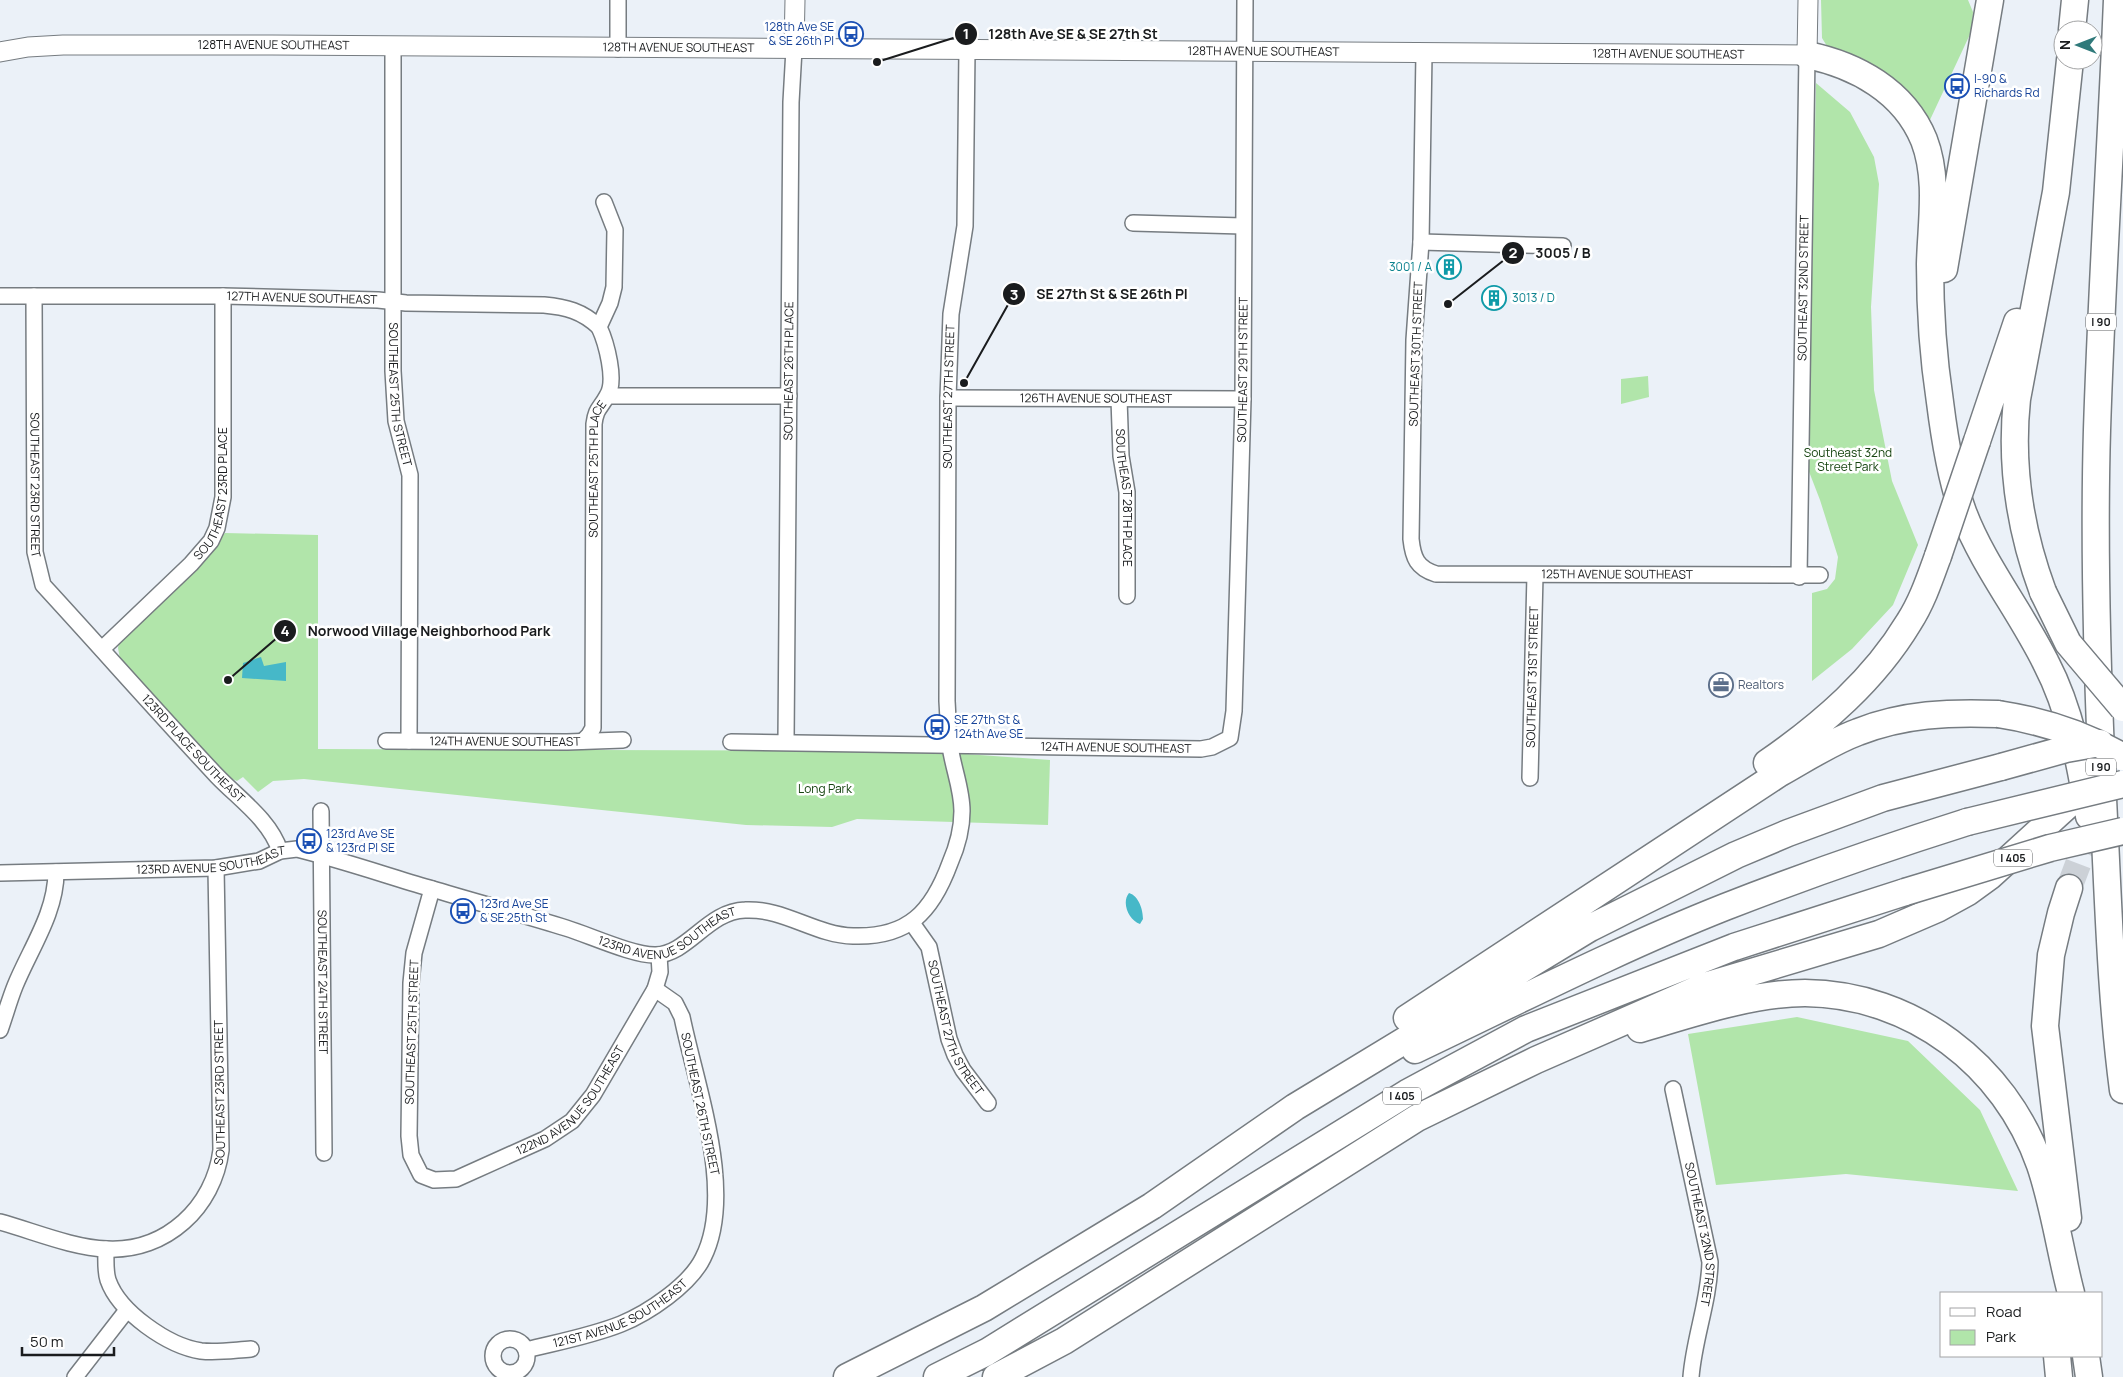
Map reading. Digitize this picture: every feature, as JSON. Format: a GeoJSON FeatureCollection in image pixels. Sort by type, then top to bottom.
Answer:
{"type":"FeatureCollection","features":[{"type":"Feature","properties":{"kind":"highway"},"geometry":{"type":"LineString","coordinates":[[1936,366],[1939,295],[1990,0]]}},
{"type":"Feature","properties":{"kind":"highway"},"geometry":{"type":"LineString","coordinates":[[2073,20],[2075,0]]}},
{"type":"Feature","properties":{"kind":"highway","name":"I 90"},"geometry":{"type":"LineString","coordinates":[[2117,0],[2097,432],[2099,735],[2115,1016],[2123,1090]]}},
{"type":"Feature","properties":{"kind":"highway"},"geometry":{"type":"LineString","coordinates":[[1807,55],[1830,60],[1875,80],[1910,116],[1923,139],[1930,161],[1933,199],[1930,314],[1945,430],[1962,510],[1974,536],[2047,663],[2065,706],[2078,755],[2110,937]]}},
{"type":"Feature","properties":{"kind":"highway"},"geometry":{"type":"LineString","coordinates":[[2069,70],[2064,132],[2056,192],[2018,392],[2013,432],[2014,469],[2022,522],[2033,567],[2043,592],[2068,643],[2123,708]]}},
{"type":"Feature","properties":{"kind":"highway"},"geometry":{"type":"LineString","coordinates":[[1511,948],[1705,805],[1794,744],[1828,717],[1864,683],[1888,654],[1910,621],[1938,556],[1977,441],[2019,315],[2064,132]]}},
{"type":"Feature","properties":{"kind":"highway"},"geometry":{"type":"LineString","coordinates":[[1233,1151],[1361,1050],[1511,948],[1780,773],[1857,732],[1912,717],[1940,713],[1998,714],[2033,719],[2058,727],[2083,736],[2123,757]]}},
{"type":"Feature","properties":{"kind":"highway"},"geometry":{"type":"LineString","coordinates":[[847,1377],[984,1308],[1152,1206],[1295,1107],[1548,952],[1597,924],[1736,854],[1883,798],[2066,749],[2123,739]]}},
{"type":"Feature","properties":{"kind":"highway"},"geometry":{"type":"LineString","coordinates":[[1295,1107],[1586,967],[1724,908],[1878,850],[1967,822],[2123,784]]}},
{"type":"Feature","properties":{"kind":"highway"},"geometry":{"type":"LineString","coordinates":[[996,1377],[1064,1341],[1417,1118],[1536,1060],[1705,986],[1878,934],[1937,909],[1968,892],[1990,876],[2069,804]]}},
{"type":"Feature","properties":{"kind":"highway","name":"I 405"},"geometry":{"type":"LineString","coordinates":[[937,1377],[987,1352],[1407,1093],[1526,1029],[1734,947],[2024,855],[2123,831]]}},
{"type":"Feature","properties":{"kind":"highway"},"geometry":{"type":"LineString","coordinates":[[2069,888],[2051,955],[2044,1026],[2077,1292]]}},
{"type":"Feature","properties":{"kind":"highway"},"geometry":{"type":"LineString","coordinates":[[1536,1060],[1667,1021],[1774,996],[1805,993],[1842,996],[1874,1003],[1898,1012],[1937,1031],[1981,1069],[2008,1102],[2022,1125],[2040,1165],[2071,1292]]}},
{"type":"Feature","properties":{"kind":"highway"},"geometry":{"type":"LineString","coordinates":[[2022,1125],[2044,1219],[2052,1292]]}},
{"type":"Feature","properties":{"kind":"highway"},"geometry":{"type":"LineString","coordinates":[[2057,1357],[2059,1377]]}},
{"type":"Feature","properties":{"kind":"street"},"geometry":{"type":"LineString","coordinates":[[618,0],[618,49]]}},
{"type":"Feature","properties":{"kind":"street","name":"SOUTHEAST 26TH PLACE"},"geometry":{"type":"LineString","coordinates":[[786,742],[791,91],[795,0]]}},
{"type":"Feature","properties":{"kind":"street","name":"SOUTHEAST 29TH STREET"},"geometry":{"type":"LineString","coordinates":[[1230,738],[1234,711],[1243,399],[1245,0]]}},
{"type":"Feature","properties":{"kind":"street","name":"SOUTHEAST 32ND STREET"},"geometry":{"type":"LineString","coordinates":[[1799,577],[1808,0]]}},
{"type":"Feature","properties":{"kind":"street","name":"128TH AVENUE SOUTHEAST"},"geometry":{"type":"LineString","coordinates":[[0,52],[28,47],[63,46],[1807,55]]}},
{"type":"Feature","properties":{"kind":"street","name":"SOUTHEAST 25TH STREET"},"geometry":{"type":"LineString","coordinates":[[393,47],[392,371],[396,420],[410,475],[409,741]]}},
{"type":"Feature","properties":{"kind":"street","name":"SOUTHEAST 27TH STREET"},"geometry":{"type":"LineString","coordinates":[[950,745],[947,701],[948,398],[951,304],[965,229],[967,50]]}},
{"type":"Feature","properties":{"kind":"street","name":"SOUTHEAST 30TH STREET"},"geometry":{"type":"LineString","coordinates":[[1417,564],[1412,554],[1411,539],[1414,340],[1421,242],[1424,52]]}},
{"type":"Feature","properties":{"kind":"street"},"geometry":{"type":"LineString","coordinates":[[599,327],[610,304],[614,287],[615,230],[604,202]]}},
{"type":"Feature","properties":{"kind":"street"},"geometry":{"type":"LineString","coordinates":[[1133,223],[1243,226]]}},
{"type":"Feature","properties":{"kind":"street"},"geometry":{"type":"LineString","coordinates":[[1421,242],[1564,246]]}},
{"type":"Feature","properties":{"kind":"street","name":"127TH AVENUE SOUTHEAST"},"geometry":{"type":"LineString","coordinates":[[0,296],[223,296],[564,307],[581,312],[599,327]]}},
{"type":"Feature","properties":{"kind":"street","name":"SOUTHEAST 23RD STREET"},"geometry":{"type":"LineString","coordinates":[[34,296],[35,552],[43,585],[102,649]]}},
{"type":"Feature","properties":{"kind":"street","name":"SOUTHEAST 23RD PLACE"},"geometry":{"type":"LineString","coordinates":[[102,649],[191,564],[211,541],[217,528],[223,497],[223,296]]}},
{"type":"Feature","properties":{"kind":"street","name":"SOUTHEAST 25TH PLACE"},"geometry":{"type":"LineString","coordinates":[[583,741],[593,728],[594,424],[597,407],[608,396],[610,360],[599,327]]}},
{"type":"Feature","properties":{"kind":"street"},"geometry":{"type":"LineString","coordinates":[[608,396],[788,396]]}},
{"type":"Feature","properties":{"kind":"street","name":"126TH AVENUE SOUTHEAST"},"geometry":{"type":"LineString","coordinates":[[948,398],[1243,399]]}},
{"type":"Feature","properties":{"kind":"street","name":"SOUTHEAST 28TH PLACE"},"geometry":{"type":"LineString","coordinates":[[1119,399],[1121,456],[1127,492],[1127,596]]}},
{"type":"Feature","properties":{"kind":"street","name":"125TH AVENUE SOUTHEAST"},"geometry":{"type":"LineString","coordinates":[[1417,564],[1425,571],[1436,574],[1820,576]]}},
{"type":"Feature","properties":{"kind":"street","name":"SOUTHEAST 31ST STREET"},"geometry":{"type":"LineString","coordinates":[[1530,778],[1535,575]]}},
{"type":"Feature","properties":{"kind":"street","name":"123RD PLACE SOUTHEAST"},"geometry":{"type":"LineString","coordinates":[[102,649],[276,837],[280,851]]}},
{"type":"Feature","properties":{"kind":"street","name":"124TH AVENUE SOUTHEAST"},"geometry":{"type":"LineString","coordinates":[[731,742],[1201,749],[1212,747],[1230,738]]}},
{"type":"Feature","properties":{"kind":"street","name":"124TH AVENUE SOUTHEAST"},"geometry":{"type":"LineString","coordinates":[[386,741],[623,740]]}},
{"type":"Feature","properties":{"kind":"street","name":"123RD AVENUE SOUTHEAST"},"geometry":{"type":"LineString","coordinates":[[0,873],[216,868],[259,862],[280,851],[297,850],[579,932],[643,954],[659,955],[677,948],[708,924],[733,911],[775,912],[820,930],[851,936],[884,934],[912,922],[927,910],[937,895],[960,832],[961,796],[950,745]]}},
{"type":"Feature","properties":{"kind":"street","name":"SOUTHEAST 24TH STREET"},"geometry":{"type":"LineString","coordinates":[[321,811],[324,1153]]}},
{"type":"Feature","properties":{"kind":"street","name":"SOUTHEAST 23RD STREET"},"geometry":{"type":"LineString","coordinates":[[106,1249],[138,1247],[171,1234],[190,1217],[206,1196],[219,1168],[221,1150],[216,868]]}},
{"type":"Feature","properties":{"kind":"street"},"geometry":{"type":"LineString","coordinates":[[0,1030],[14,988],[52,906],[56,890],[56,872]]}},
{"type":"Feature","properties":{"kind":"street","name":"SOUTHEAST 25TH STREET"},"geometry":{"type":"LineString","coordinates":[[421,1175],[411,1155],[409,1136],[411,983],[414,953],[432,889]]}},
{"type":"Feature","properties":{"kind":"street","name":"SOUTHEAST 27TH STREET"},"geometry":{"type":"LineString","coordinates":[[912,922],[929,947],[949,1039],[955,1055],[963,1070],[988,1103]]}},
{"type":"Feature","properties":{"kind":"street","name":"122ND AVENUE SOUTHEAST"},"geometry":{"type":"LineString","coordinates":[[421,1175],[434,1180],[456,1179],[545,1139],[572,1121],[593,1095],[655,989],[660,972],[659,955]]}},
{"type":"Feature","properties":{"kind":"street","name":"SOUTHEAST 26TH STREET"},"geometry":{"type":"LineString","coordinates":[[655,989],[675,1003],[682,1017],[712,1151],[717,1202],[710,1239],[703,1260]]}},
{"type":"Feature","properties":{"kind":"street","name":"SOUTHEAST 32ND STREET"},"geometry":{"type":"LineString","coordinates":[[1673,1089],[1710,1262],[1710,1282],[1692,1360],[1691,1377]]}},
{"type":"Feature","properties":{"kind":"street"},"geometry":{"type":"LineString","coordinates":[[0,1222],[106,1249],[108,1280],[127,1310],[144,1324],[191,1348],[206,1351],[251,1349]]}},
{"type":"Feature","properties":{"kind":"street","name":"121ST AVENUE SOUTHEAST"},"geometry":{"type":"LineString","coordinates":[[526,1350],[596,1332],[621,1324],[646,1312],[670,1295],[703,1260]]}},
{"type":"Feature","properties":{"kind":"street"},"geometry":{"type":"LineString","coordinates":[[75,1377],[127,1310]]}},
{"type":"Feature","properties":{"kind":"green space"},"geometry":{"type":"Polygon","coordinates":[[[1821,0],[1968,0],[1973,12],[1972,30],[1929,122],[1914,100],[1895,79],[1866,63],[1830,51],[1822,38],[1821,0]]]}},
{"type":"Feature","properties":{"kind":"green space","name":"Southeast 32nd Street Park"},"geometry":{"type":"Polygon","coordinates":[[[1816,83],[1850,112],[1874,157],[1879,184],[1871,307],[1874,390],[1892,481],[1918,545],[1893,605],[1852,649],[1812,681],[1812,593],[1827,589],[1835,579],[1838,557],[1808,469],[1816,83]]]}},
{"type":"Feature","properties":{"kind":"green space"},"geometry":{"type":"Polygon","coordinates":[[[1648,376],[1649,397],[1621,404],[1621,379],[1648,376]]]}},
{"type":"Feature","properties":{"kind":"green space","name":"Long Park"},"geometry":{"type":"Polygon","coordinates":[[[225,533],[318,535],[318,749],[924,751],[1050,760],[1048,825],[857,819],[832,827],[746,825],[304,779],[273,781],[258,792],[243,777],[237,781],[230,778],[156,701],[120,659],[118,648],[119,643],[206,557],[225,533]]]}},
{"type":"Feature","properties":{"kind":"green space"},"geometry":{"type":"Polygon","coordinates":[[[1797,1017],[1908,1041],[1980,1110],[2018,1191],[1846,1174],[1716,1185],[1688,1034],[1797,1017]]]}},
{"type":"Feature","properties":{"kind":"water"},"geometry":{"type":"Polygon","coordinates":[[[261,657],[264,666],[286,662],[286,681],[242,678],[243,663],[261,657]]]}},
{"type":"Feature","properties":{"kind":"water"},"geometry":{"type":"Polygon","coordinates":[[[1129,893],[1138,900],[1141,908],[1143,919],[1140,924],[1127,911],[1126,902],[1129,893]]]}},
{"type":"Feature","properties":{"kind":"tunnel"},"geometry":{"type":"LineString","coordinates":[[2069,888],[2080,859],[2099,823]]}},
{"type":"Feature","properties":{"kind":"place","name":"128th Ave SE & SE 26th Pl"},"geometry":{"type":"Point","coordinates":[851,34]}},
{"type":"Feature","properties":{"kind":"place","name":"128th Ave SE & SE 27th St"},"geometry":{"type":"Point","coordinates":[877,62]}},
{"type":"Feature","properties":{"kind":"place","name":"I-90 & Richards Rd"},"geometry":{"type":"Point","coordinates":[1957,86]}},
{"type":"Feature","properties":{"kind":"place","name":"3001 / A"},"geometry":{"type":"Point","coordinates":[1449,267]}},
{"type":"Feature","properties":{"kind":"place","name":"3013 / D"},"geometry":{"type":"Point","coordinates":[1494,298]}},
{"type":"Feature","properties":{"kind":"place","name":"3005 / B"},"geometry":{"type":"Point","coordinates":[1448,304]}},
{"type":"Feature","properties":{"kind":"place","name":"SE 27th St & SE 26th Pl"},"geometry":{"type":"Point","coordinates":[964,383]}},
{"type":"Feature","properties":{"kind":"place","name":"Norwood Village Neighborhood Park"},"geometry":{"type":"Point","coordinates":[228,680]}},
{"type":"Feature","properties":{"kind":"place","name":"Realtors"},"geometry":{"type":"Point","coordinates":[1721,685]}},
{"type":"Feature","properties":{"kind":"place","name":"SE 27th St & 124th Ave SE"},"geometry":{"type":"Point","coordinates":[937,727]}},
{"type":"Feature","properties":{"kind":"place","name":"123rd Ave SE & 123rd Pl SE"},"geometry":{"type":"Point","coordinates":[309,841]}},
{"type":"Feature","properties":{"kind":"place","name":"123rd Ave SE & SE 25th St"},"geometry":{"type":"Point","coordinates":[463,911]}}]}
